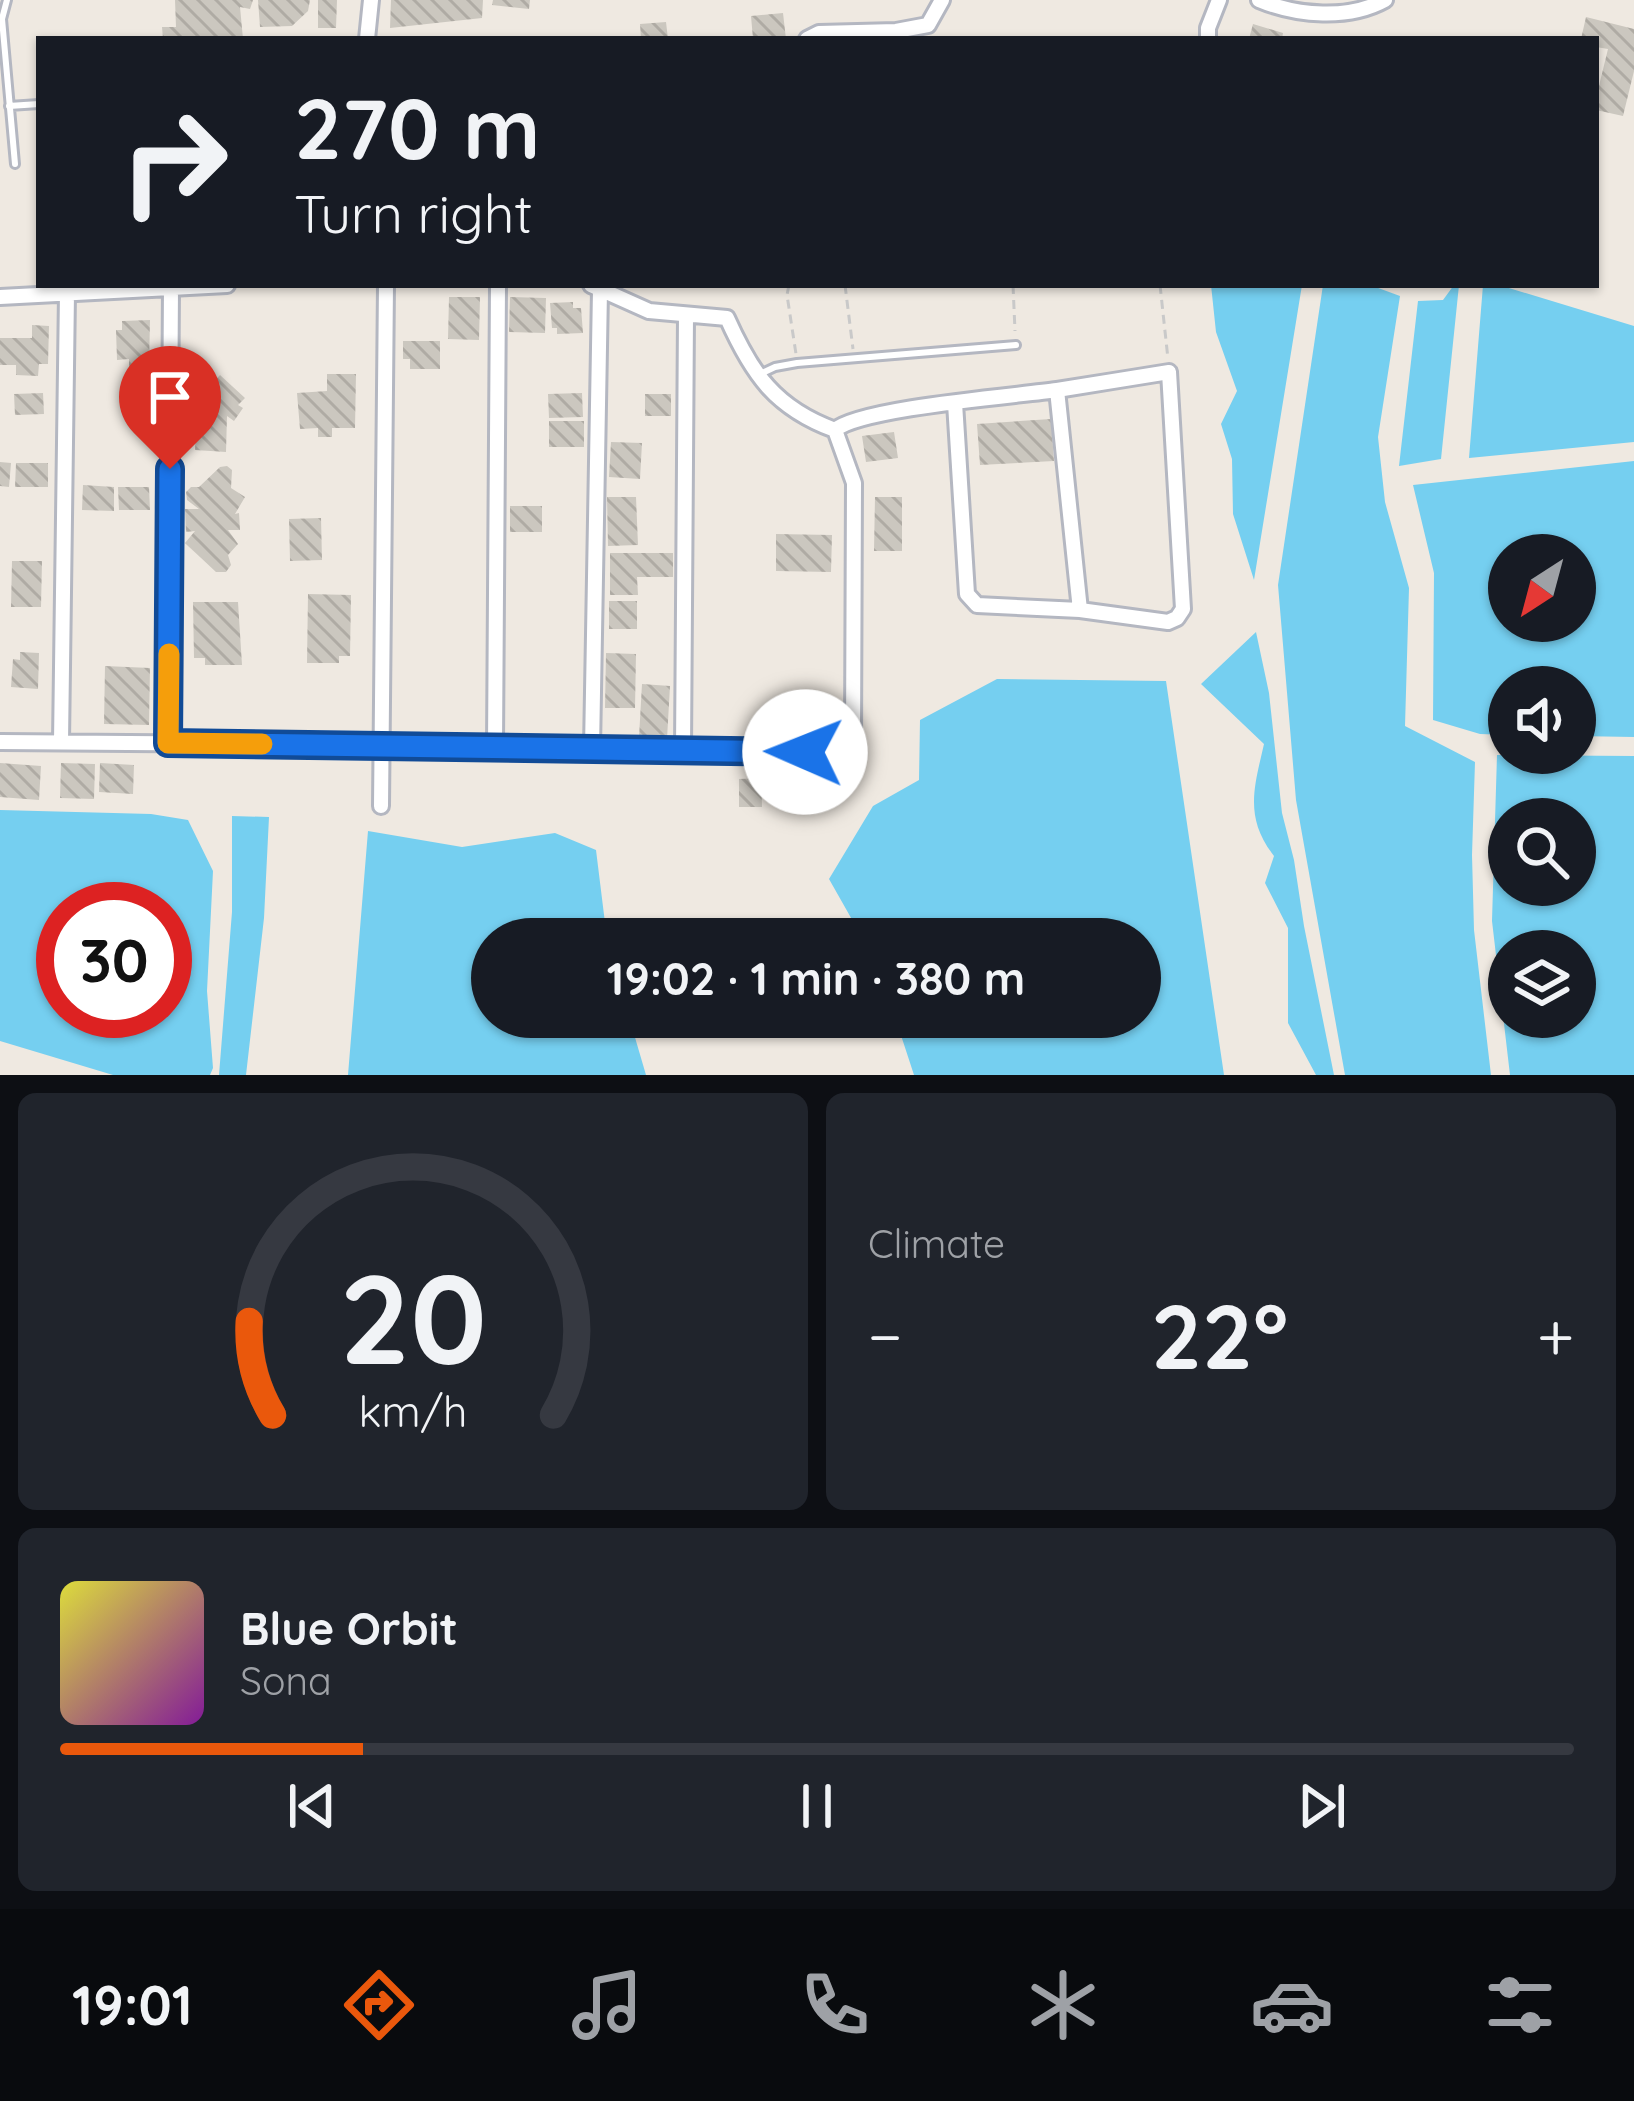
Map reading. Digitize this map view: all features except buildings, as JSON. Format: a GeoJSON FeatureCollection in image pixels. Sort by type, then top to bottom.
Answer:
{"type":"FeatureCollection","features":[{"type":"Feature","properties":{"kind":"street"},"geometry":{"type":"LineString","coordinates":[[367,36],[371,0]]}},
{"type":"Feature","properties":{"kind":"street"},"geometry":{"type":"LineString","coordinates":[[813,36],[930,32],[942,0]]}},
{"type":"Feature","properties":{"kind":"street"},"geometry":{"type":"LineString","coordinates":[[1208,36],[1219,0]]}},
{"type":"Feature","properties":{"kind":"street"},"geometry":{"type":"LineString","coordinates":[[1259,0],[1310,12],[1342,13],[1385,0]]}},
{"type":"Feature","properties":{"kind":"street"},"geometry":{"type":"LineString","coordinates":[[0,297],[154,288]]}},
{"type":"Feature","properties":{"kind":"street"},"geometry":{"type":"LineString","coordinates":[[168,743],[171,288]]}},
{"type":"Feature","properties":{"kind":"street"},"geometry":{"type":"LineString","coordinates":[[381,806],[386,288]]}},
{"type":"Feature","properties":{"kind":"street"},"geometry":{"type":"LineString","coordinates":[[495,746],[498,288]]}},
{"type":"Feature","properties":{"kind":"street"},"geometry":{"type":"LineString","coordinates":[[0,742],[846,753],[853,741],[854,483],[835,430],[791,411],[757,376],[727,318],[649,311],[595,288],[592,748]]}},
{"type":"Feature","properties":{"kind":"street"},"geometry":{"type":"LineString","coordinates":[[61,742],[67,293]]}},
{"type":"Feature","properties":{"kind":"street"},"geometry":{"type":"LineString","coordinates":[[683,750],[686,316]]}},
{"type":"Feature","properties":{"kind":"street"},"geometry":{"type":"LineString","coordinates":[[835,430],[860,417],[955,403],[1057,390],[1169,372],[1183,609],[1177,618],[1168,622],[1080,610],[977,605],[969,599],[955,403]]}},
{"type":"Feature","properties":{"kind":"street"},"geometry":{"type":"LineString","coordinates":[[1057,390],[1080,610]]}},
{"type":"Feature","properties":{"kind":"lane"},"geometry":{"type":"LineString","coordinates":[[7,0],[2,19],[15,164]]}},
{"type":"Feature","properties":{"kind":"lane"},"geometry":{"type":"LineString","coordinates":[[9,106],[36,104]]}},
{"type":"Feature","properties":{"kind":"lane"},"geometry":{"type":"LineString","coordinates":[[757,376],[797,363],[1016,345]]}},
{"type":"Feature","properties":{"kind":"path"},"geometry":{"type":"LineString","coordinates":[[789,288],[797,363]]}},
{"type":"Feature","properties":{"kind":"path"},"geometry":{"type":"LineString","coordinates":[[845,288],[854,357]]}},
{"type":"Feature","properties":{"kind":"path"},"geometry":{"type":"LineString","coordinates":[[1013,288],[1016,345]]}},
{"type":"Feature","properties":{"kind":"path"},"geometry":{"type":"LineString","coordinates":[[1160,288],[1169,372]]}},
{"type":"Feature","properties":{"kind":"water"},"geometry":{"type":"Polygon","coordinates":[[[1211,288],[1302,288],[1254,580],[1233,514],[1232,459],[1221,424],[1237,391],[1216,332],[1211,288]]]}},
{"type":"Feature","properties":{"kind":"water"},"geometry":{"type":"Polygon","coordinates":[[[1323,288],[1378,288],[1400,296],[1378,437],[1385,502],[1409,588],[1405,726],[1475,762],[1474,930],[1491,1075],[1345,1075],[1296,800],[1278,585],[1323,288]]]}},
{"type":"Feature","properties":{"kind":"water"},"geometry":{"type":"Polygon","coordinates":[[[1452,288],[1459,288],[1441,459],[1399,466],[1418,301],[1443,300],[1452,288]]]}},
{"type":"Feature","properties":{"kind":"water"},"geometry":{"type":"Polygon","coordinates":[[[1483,288],[1509,288],[1634,326],[1634,442],[1469,458],[1483,288]]]}},
{"type":"Feature","properties":{"kind":"water"},"geometry":{"type":"Polygon","coordinates":[[[1634,461],[1634,737],[1596,736],[1596,666],[1488,666],[1488,734],[1433,720],[1434,573],[1413,485],[1634,461]]]}},
{"type":"Feature","properties":{"kind":"water"},"geometry":{"type":"Polygon","coordinates":[[[1256,632],[1269,693],[1282,813],[1334,1075],[1316,1075],[1288,1023],[1288,928],[1265,883],[1274,856],[1255,815],[1264,744],[1201,684],[1256,632]]]}},
{"type":"Feature","properties":{"kind":"water"},"geometry":{"type":"Polygon","coordinates":[[[997,679],[1166,681],[1224,1075],[914,1075],[902,1038],[1161,1038],[1161,918],[851,918],[829,879],[873,806],[919,780],[920,720],[997,679]]]}},
{"type":"Feature","properties":{"kind":"water"},"geometry":{"type":"Polygon","coordinates":[[[1596,756],[1634,756],[1634,1075],[1510,1075],[1506,1038],[1596,1038],[1596,930],[1493,930],[1492,906],[1596,906],[1596,798],[1496,798],[1496,774],[1596,774],[1596,756]]]}},
{"type":"Feature","properties":{"kind":"water"},"geometry":{"type":"Polygon","coordinates":[[[0,810],[151,814],[188,820],[213,871],[207,991],[210,1075],[113,1075],[0,1041],[0,810]]]}},
{"type":"Feature","properties":{"kind":"water"},"geometry":{"type":"Polygon","coordinates":[[[232,816],[269,817],[264,918],[246,1075],[219,1075],[232,912],[232,816]]]}},
{"type":"Feature","properties":{"kind":"water"},"geometry":{"type":"Polygon","coordinates":[[[368,831],[462,847],[555,833],[596,850],[604,918],[471,918],[471,1038],[635,1038],[646,1075],[348,1075],[368,831]]]}},
{"type":"Feature","properties":{"kind":"slow traffic"},"geometry":{"type":"LineString","coordinates":[[169,654],[168,743],[262,744]]}},
{"type":"Feature","properties":{"kind":"route"},"geometry":{"type":"LineString","coordinates":[[170,469],[168,743],[805,752]]}}]}
